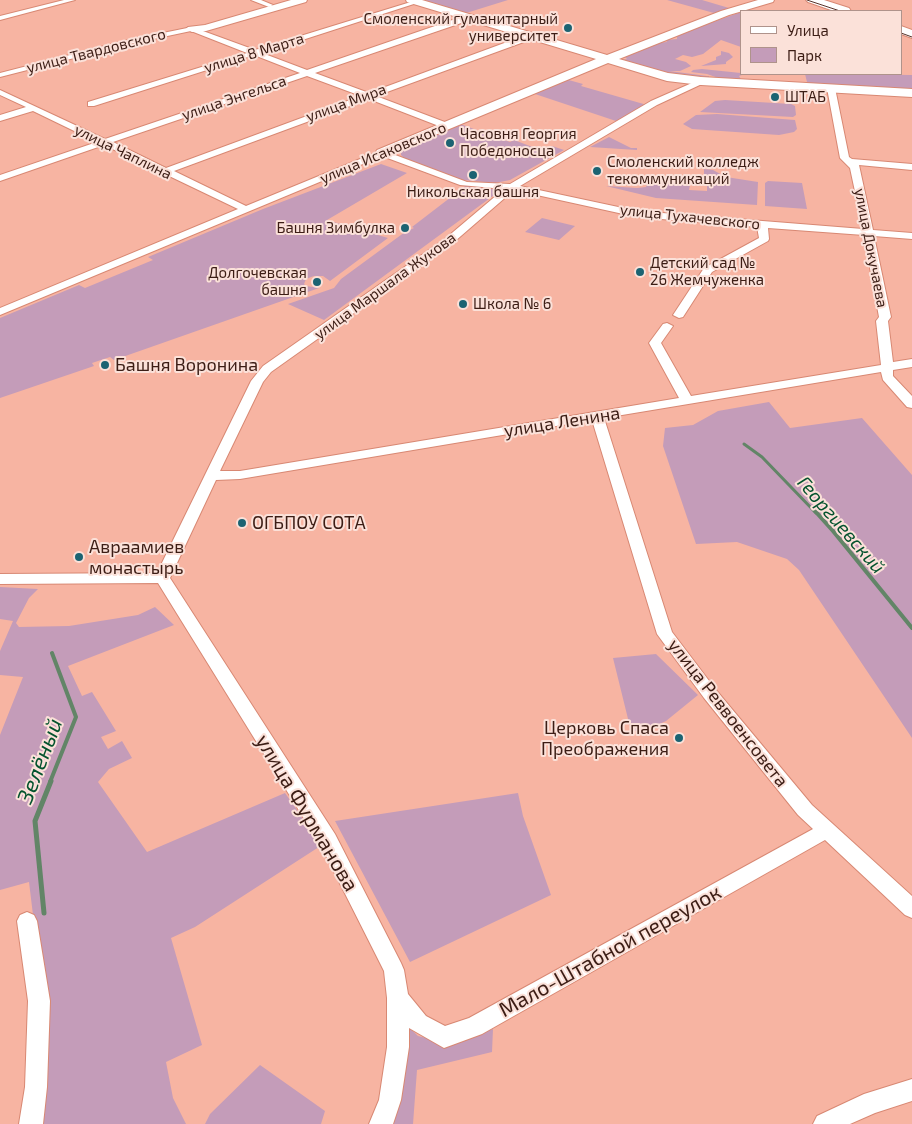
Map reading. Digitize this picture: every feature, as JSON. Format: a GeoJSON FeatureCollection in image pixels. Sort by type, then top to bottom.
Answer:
{"type":"FeatureCollection","features":[{"type":"Feature","properties":{"kind":"main road"},"geometry":{"type":"LineString","coordinates":[[812,0],[843,10]]}},
{"type":"Feature","properties":{"kind":"street"},"geometry":{"type":"LineString","coordinates":[[2,16],[72,0]]}},
{"type":"Feature","properties":{"kind":"street"},"geometry":{"type":"LineString","coordinates":[[254,0],[269,5]]}},
{"type":"Feature","properties":{"kind":"street","name":"улица Твардовского"},"geometry":{"type":"LineString","coordinates":[[0,76],[130,42],[192,29],[287,0]]}},
{"type":"Feature","properties":{"kind":"street","name":"улица Твардовского"},"geometry":{"type":"LineString","coordinates":[[192,29],[206,28],[302,0]]}},
{"type":"Feature","properties":{"kind":"street","name":"улица Исаковского"},"geometry":{"type":"LineString","coordinates":[[0,312],[605,60],[724,13],[769,0]]}},
{"type":"Feature","properties":{"kind":"street"},"geometry":{"type":"LineString","coordinates":[[414,1],[660,76],[702,81],[912,93]]}},
{"type":"Feature","properties":{"kind":"street","name":"улица 8 Марта"},"geometry":{"type":"LineString","coordinates":[[91,104],[256,53],[414,1]]}},
{"type":"Feature","properties":{"kind":"street","name":"улица Энгельса"},"geometry":{"type":"LineString","coordinates":[[0,178],[467,18]]}},
{"type":"Feature","properties":{"kind":"street"},"geometry":{"type":"LineString","coordinates":[[192,29],[447,126]]}},
{"type":"Feature","properties":{"kind":"street","name":"улица Мира"},"geometry":{"type":"LineString","coordinates":[[164,172],[368,95],[530,37]]}},
{"type":"Feature","properties":{"kind":"street","name":"улица Маршала Жукова"},"geometry":{"type":"LineString","coordinates":[[162,578],[257,381],[267,369],[450,240],[526,177],[654,103],[702,81]]}},
{"type":"Feature","properties":{"kind":"street","name":"улица Докучаева"},"geometry":{"type":"LineString","coordinates":[[831,88],[845,158],[853,165],[869,232],[884,317],[882,320],[887,378],[912,404]]}},
{"type":"Feature","properties":{"kind":"street","name":"улица Чаплина"},"geometry":{"type":"LineString","coordinates":[[0,92],[247,210]]}},
{"type":"Feature","properties":{"kind":"street"},"geometry":{"type":"LineString","coordinates":[[0,118],[33,108]]}},
{"type":"Feature","properties":{"kind":"street","name":"улица Тухачевского"},"geometry":{"type":"LineString","coordinates":[[382,153],[466,183],[513,187],[622,212],[912,236]]}},
{"type":"Feature","properties":{"kind":"street"},"geometry":{"type":"LineString","coordinates":[[853,165],[912,167]]}},
{"type":"Feature","properties":{"kind":"street"},"geometry":{"type":"LineString","coordinates":[[679,315],[708,270],[764,239],[762,224]]}},
{"type":"Feature","properties":{"kind":"street"},"geometry":{"type":"LineString","coordinates":[[667,326],[655,343],[687,400]]}},
{"type":"Feature","properties":{"kind":"street","name":"улица Ленина"},"geometry":{"type":"LineString","coordinates":[[211,476],[240,475],[912,363]]}},
{"type":"Feature","properties":{"kind":"street","name":"улица Реввоенсовета"},"geometry":{"type":"LineString","coordinates":[[597,416],[665,634],[710,694],[805,810],[912,909]]}},
{"type":"Feature","properties":{"kind":"street"},"geometry":{"type":"LineString","coordinates":[[0,579],[162,578]]}},
{"type":"Feature","properties":{"kind":"street","name":"улица Фурманова"},"geometry":{"type":"LineString","coordinates":[[162,578],[328,840],[394,970],[398,998],[398,1047],[390,1100],[381,1124]]}},
{"type":"Feature","properties":{"kind":"street","name":"Мало-Штабной переулок"},"geometry":{"type":"LineString","coordinates":[[398,998],[418,1023],[444,1037],[474,1027],[827,830]]}},
{"type":"Feature","properties":{"kind":"street"},"geometry":{"type":"LineString","coordinates":[[26,921],[38,1001],[36,1087],[31,1124]]}},
{"type":"Feature","properties":{"kind":"street"},"geometry":{"type":"LineString","coordinates":[[825,1124],[872,1102],[912,1090]]}},
{"type":"Feature","properties":{"kind":"green space"},"geometry":{"type":"Polygon","coordinates":[[[414,0],[508,0],[463,14],[414,0]]]}},
{"type":"Feature","properties":{"kind":"green space"},"geometry":{"type":"Polygon","coordinates":[[[667,0],[702,0],[729,8],[714,13],[667,0]]]}},
{"type":"Feature","properties":{"kind":"green space"},"geometry":{"type":"Polygon","coordinates":[[[740,12],[740,47],[721,40],[703,54],[692,57],[683,55],[675,59],[686,62],[691,66],[680,71],[669,71],[709,76],[709,78],[679,77],[622,60],[627,59],[625,57],[634,52],[657,43],[677,39],[677,35],[740,12]]]}},
{"type":"Feature","properties":{"kind":"green space"},"geometry":{"type":"Polygon","coordinates":[[[721,51],[729,53],[733,57],[726,64],[701,66],[716,60],[716,57],[721,55],[721,51]]]}},
{"type":"Feature","properties":{"kind":"green space"},"geometry":{"type":"Polygon","coordinates":[[[702,69],[740,73],[742,75],[739,76],[741,79],[724,80],[707,74],[691,72],[702,69]]]}},
{"type":"Feature","properties":{"kind":"green space"},"geometry":{"type":"Polygon","coordinates":[[[805,75],[912,75],[912,92],[808,86],[805,75]]]}},
{"type":"Feature","properties":{"kind":"green space"},"geometry":{"type":"Polygon","coordinates":[[[565,79],[583,84],[581,86],[647,105],[616,121],[532,93],[565,79]]]}},
{"type":"Feature","properties":{"kind":"green space"},"geometry":{"type":"Polygon","coordinates":[[[715,101],[791,104],[795,106],[796,115],[793,117],[700,112],[715,101]]]}},
{"type":"Feature","properties":{"kind":"green space"},"geometry":{"type":"Polygon","coordinates":[[[717,114],[795,120],[797,129],[794,132],[779,135],[692,129],[683,124],[696,115],[717,114]]]}},
{"type":"Feature","properties":{"kind":"green space"},"geometry":{"type":"Polygon","coordinates":[[[460,124],[510,142],[514,140],[543,151],[552,146],[564,150],[510,180],[495,183],[463,180],[405,159],[401,155],[401,151],[404,148],[460,124]]]}},
{"type":"Feature","properties":{"kind":"green space"},"geometry":{"type":"Polygon","coordinates":[[[609,137],[631,148],[637,148],[637,150],[590,147],[609,137]]]}},
{"type":"Feature","properties":{"kind":"green space"},"geometry":{"type":"Polygon","coordinates":[[[381,164],[407,173],[327,220],[388,238],[330,281],[323,276],[314,276],[306,279],[304,284],[306,286],[319,288],[114,360],[110,357],[92,363],[94,366],[0,398],[0,318],[79,285],[85,288],[153,260],[148,257],[263,209],[381,164]]]}},
{"type":"Feature","properties":{"kind":"green space"},"geometry":{"type":"Polygon","coordinates":[[[704,169],[713,170],[726,177],[758,182],[757,205],[656,198],[606,186],[637,188],[646,187],[648,182],[690,185],[689,190],[707,191],[707,186],[712,186],[712,179],[704,179],[704,169]]]}},
{"type":"Feature","properties":{"kind":"green space"},"geometry":{"type":"Polygon","coordinates":[[[768,181],[802,183],[807,209],[765,206],[765,183],[768,181]]]}},
{"type":"Feature","properties":{"kind":"green space"},"geometry":{"type":"Polygon","coordinates":[[[468,184],[501,190],[324,320],[288,304],[334,288],[341,279],[405,232],[414,228],[412,227],[468,184]]]}},
{"type":"Feature","properties":{"kind":"green space"},"geometry":{"type":"Polygon","coordinates":[[[542,218],[575,226],[559,240],[525,232],[542,218]]]}},
{"type":"Feature","properties":{"kind":"green space"},"geometry":{"type":"Polygon","coordinates":[[[769,402],[790,428],[862,418],[912,475],[912,738],[799,570],[787,559],[737,542],[696,544],[663,446],[665,428],[693,425],[718,411],[769,402]]]}},
{"type":"Feature","properties":{"kind":"green space"},"geometry":{"type":"Polygon","coordinates":[[[0,587],[38,589],[29,598],[16,623],[19,627],[69,626],[138,615],[155,607],[174,625],[68,666],[82,696],[92,692],[116,731],[101,737],[108,749],[122,741],[132,758],[109,769],[98,782],[147,852],[285,793],[322,845],[195,927],[171,938],[202,1045],[166,1062],[173,1098],[186,1124],[42,1124],[33,915],[29,882],[0,890],[0,735],[23,677],[0,675],[0,651],[13,621],[0,619],[0,587]]]}},
{"type":"Feature","properties":{"kind":"green space"},"geometry":{"type":"Polygon","coordinates":[[[656,654],[698,695],[666,721],[644,731],[631,731],[613,658],[656,654]]]}},
{"type":"Feature","properties":{"kind":"green space"},"geometry":{"type":"Polygon","coordinates":[[[518,793],[523,816],[551,895],[410,962],[335,821],[518,793]]]}},
{"type":"Feature","properties":{"kind":"green space"},"geometry":{"type":"Polygon","coordinates":[[[404,1022],[418,1036],[451,1044],[493,1029],[492,1052],[417,1070],[413,1124],[391,1124],[404,1022]]]}},
{"type":"Feature","properties":{"kind":"green space"},"geometry":{"type":"Polygon","coordinates":[[[260,1065],[325,1111],[321,1124],[205,1124],[210,1114],[260,1065]]]}},
{"type":"Feature","properties":{"kind":"waterway","name":"Георгиевский"},"geometry":{"type":"LineString","coordinates":[[744,444],[762,457],[816,513]]}},
{"type":"Feature","properties":{"kind":"waterway","name":"Георгиевский"},"geometry":{"type":"LineString","coordinates":[[815,511],[912,628]]}},
{"type":"Feature","properties":{"kind":"waterway","name":"Зелёный"},"geometry":{"type":"LineString","coordinates":[[50,782],[76,717],[52,653]]}},
{"type":"Feature","properties":{"kind":"waterway","name":"Зелёный"},"geometry":{"type":"LineString","coordinates":[[44,913],[35,821],[51,781]]}},
{"type":"Feature","properties":{"kind":"tram line"},"geometry":{"type":"LineString","coordinates":[[807,0],[837,10]]}},
{"type":"Feature","properties":{"kind":"tram line"},"geometry":{"type":"LineString","coordinates":[[902,33],[912,37]]}},
{"type":"Feature","properties":{"kind":"place","name":"Смоленский гуманитарный университет"},"geometry":{"type":"Point","coordinates":[568,28]}},
{"type":"Feature","properties":{"kind":"place","name":"ШТАБ"},"geometry":{"type":"Point","coordinates":[775,97]}},
{"type":"Feature","properties":{"kind":"place","name":"Часовня Георгия Победоносца"},"geometry":{"type":"Point","coordinates":[450,143]}},
{"type":"Feature","properties":{"kind":"place","name":"Смоленский колледж текоммуникаций"},"geometry":{"type":"Point","coordinates":[597,171]}},
{"type":"Feature","properties":{"kind":"place","name":"Никольская башня"},"geometry":{"type":"Point","coordinates":[473,175]}},
{"type":"Feature","properties":{"kind":"place","name":"Башня Зимбулка"},"geometry":{"type":"Point","coordinates":[405,228]}},
{"type":"Feature","properties":{"kind":"place","name":"Детский сад № 26 Жемчуженка"},"geometry":{"type":"Point","coordinates":[640,272]}},
{"type":"Feature","properties":{"kind":"place","name":"Долгочевская башня"},"geometry":{"type":"Point","coordinates":[317,282]}},
{"type":"Feature","properties":{"kind":"place","name":"Школа № 6"},"geometry":{"type":"Point","coordinates":[463,304]}},
{"type":"Feature","properties":{"kind":"place","name":"Башня Воронина"},"geometry":{"type":"Point","coordinates":[105,365]}},
{"type":"Feature","properties":{"kind":"place","name":"ОГБПОУ СОТА"},"geometry":{"type":"Point","coordinates":[242,523]}},
{"type":"Feature","properties":{"kind":"place","name":"Авраамиев монастырь"},"geometry":{"type":"Point","coordinates":[79,557]}},
{"type":"Feature","properties":{"kind":"place","name":"Церковь Спаса Преображения"},"geometry":{"type":"Point","coordinates":[679,738]}}]}
